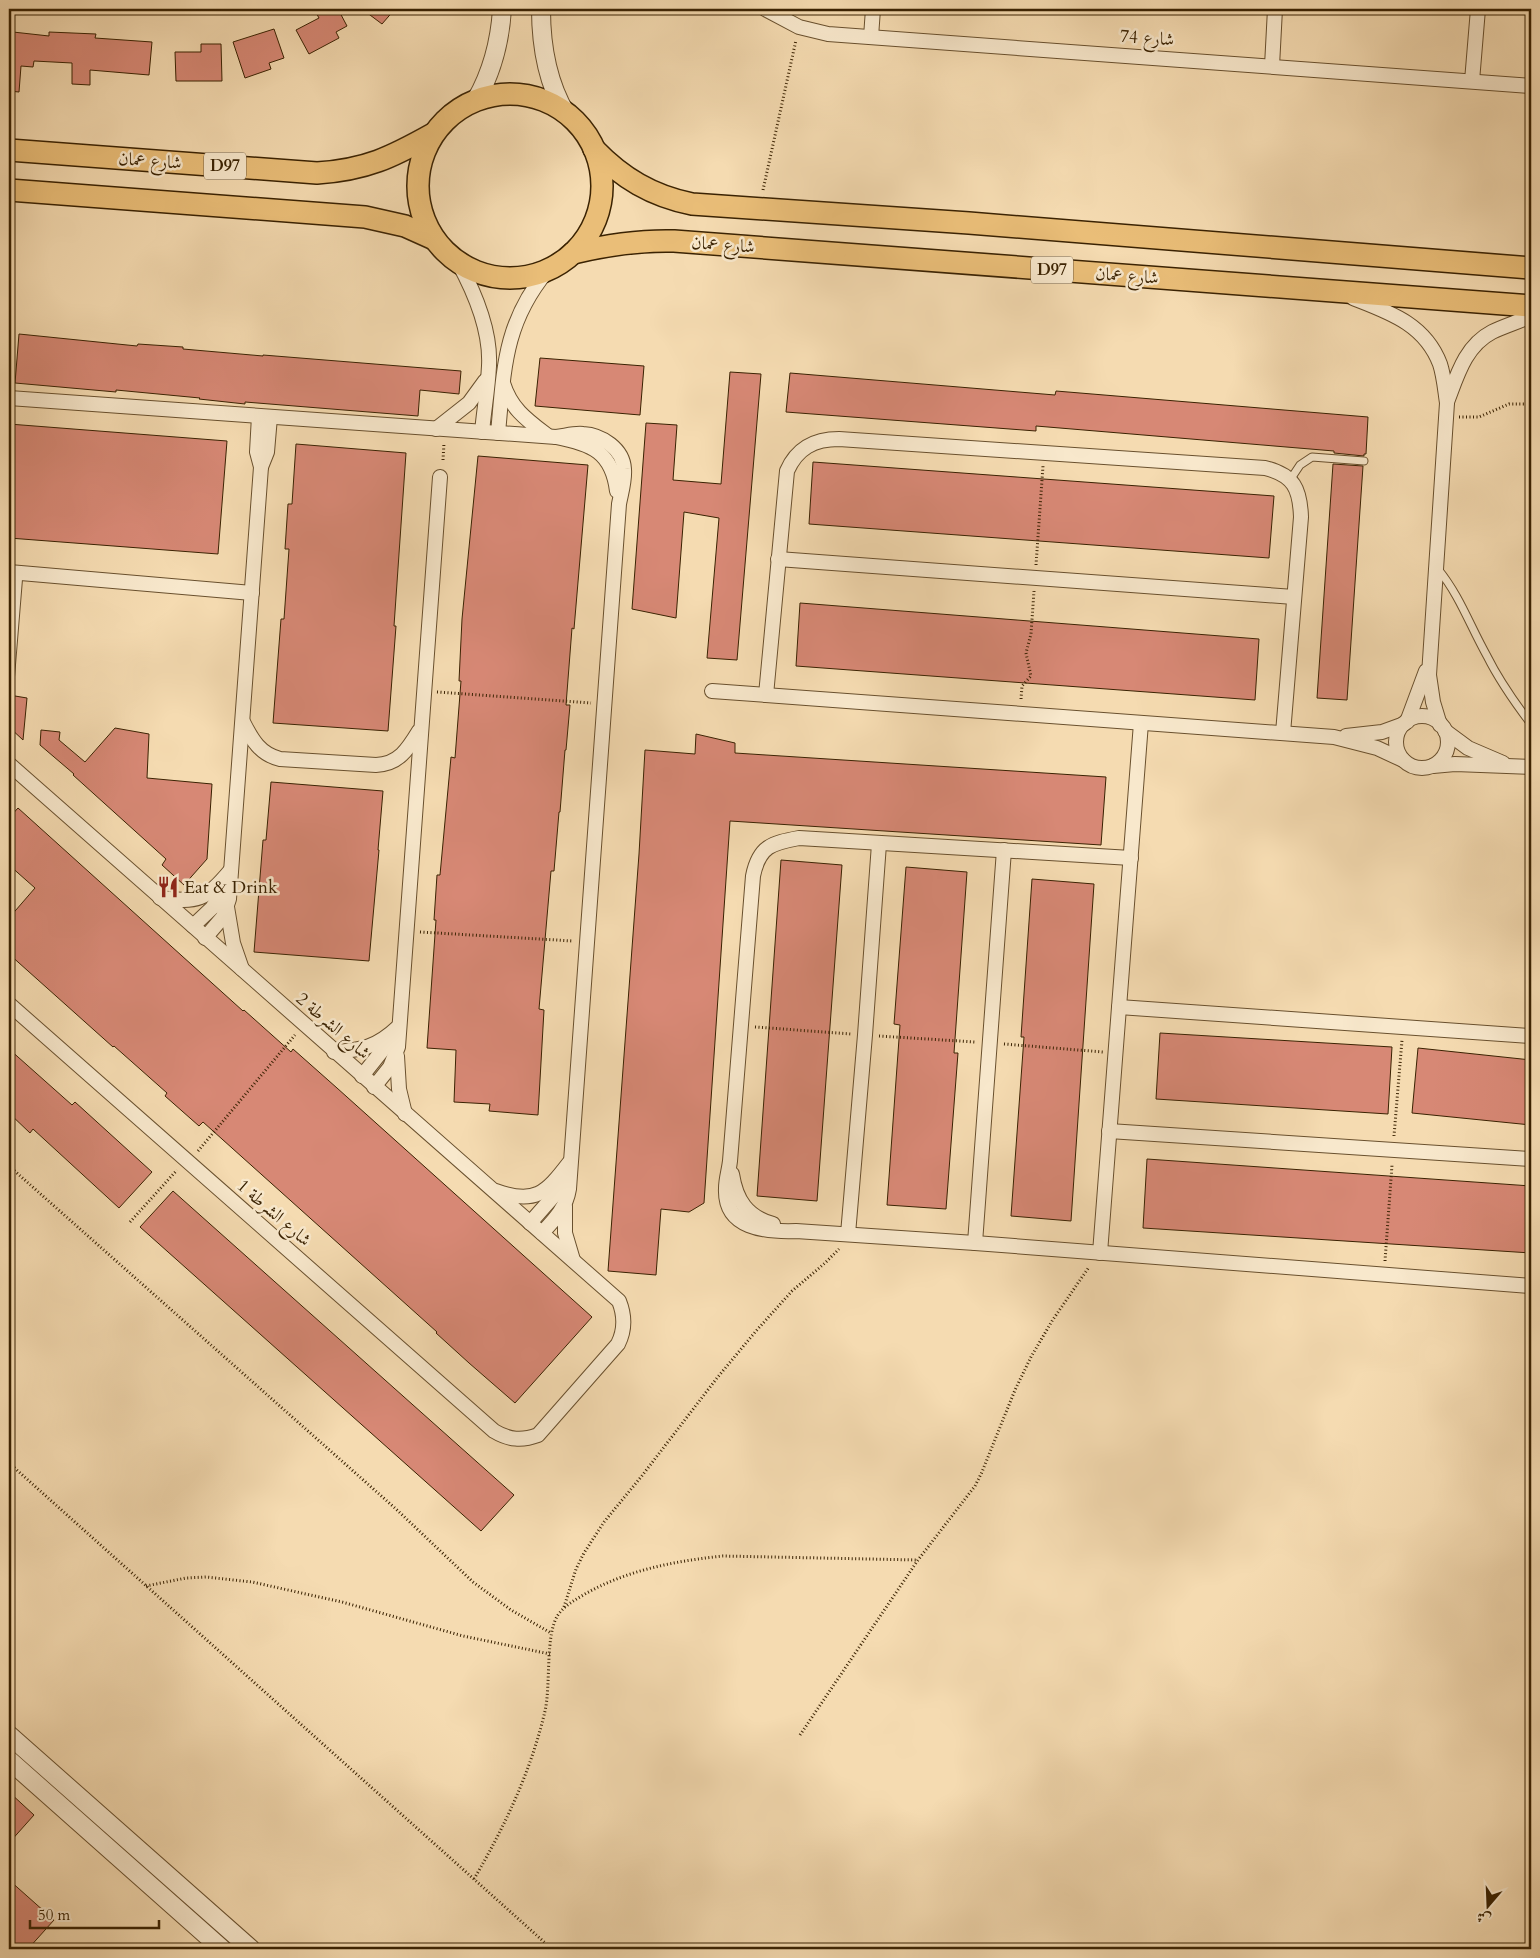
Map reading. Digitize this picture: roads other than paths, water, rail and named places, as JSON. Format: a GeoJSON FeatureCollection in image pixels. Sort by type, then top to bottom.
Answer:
{"type":"FeatureCollection","features":[{"type":"Feature","properties":{"kind":"main road"},"geometry":{"type":"LineString","coordinates":[[514,94],[532,97],[550,104],[566,114],[583,130],[594,149],[601,171],[602,193],[588,236],[573,253],[547,271],[529,276],[500,277],[473,271],[445,252],[423,219],[418,197],[418,175],[423,154],[433,134],[445,120],[460,108],[476,100],[494,95],[514,94]]}},
{"type":"Feature","properties":{"kind":"main road","name":"شارع عمان"},"geometry":{"type":"LineString","coordinates":[[9,150],[317,173],[351,170],[382,161],[433,134]]}},
{"type":"Feature","properties":{"kind":"main road","name":"D97"},"geometry":{"type":"LineString","coordinates":[[594,149],[627,178],[650,191],[664,197],[692,204],[1531,268]]}},
{"type":"Feature","properties":{"kind":"main road","name":"D97"},"geometry":{"type":"LineString","coordinates":[[9,190],[365,217],[405,226],[434,238]]}},
{"type":"Feature","properties":{"kind":"main road","name":"شارع عمان"},"geometry":{"type":"LineString","coordinates":[[573,253],[618,243],[674,241],[1531,306]]}},
{"type":"Feature","properties":{"kind":"street"},"geometry":{"type":"LineString","coordinates":[[476,100],[484,86],[493,60],[502,9]]}},
{"type":"Feature","properties":{"kind":"street"},"geometry":{"type":"LineString","coordinates":[[541,9],[546,63],[559,102],[566,114]]}},
{"type":"Feature","properties":{"kind":"street","name":"شارع 74"},"geometry":{"type":"LineString","coordinates":[[765,9],[784,21],[799,27],[828,34],[1531,86]]}},
{"type":"Feature","properties":{"kind":"street"},"geometry":{"type":"LineString","coordinates":[[871,37],[873,9]]}},
{"type":"Feature","properties":{"kind":"street"},"geometry":{"type":"LineString","coordinates":[[1272,66],[1275,9]]}},
{"type":"Feature","properties":{"kind":"street"},"geometry":{"type":"LineString","coordinates":[[1472,81],[1478,9]]}},
{"type":"Feature","properties":{"kind":"street"},"geometry":{"type":"LineString","coordinates":[[458,262],[471,287],[480,311],[487,342],[489,364],[482,432]]}},
{"type":"Feature","properties":{"kind":"street"},"geometry":{"type":"LineString","coordinates":[[498,433],[502,381],[508,342],[533,287],[547,271]]}},
{"type":"Feature","properties":{"kind":"street"},"geometry":{"type":"LineString","coordinates":[[1336,292],[1391,312],[1402,318],[1421,333],[1441,366],[1447,403],[1430,661],[1430,688],[1448,747],[1445,755],[1433,766]]}},
{"type":"Feature","properties":{"kind":"street"},"geometry":{"type":"LineString","coordinates":[[1447,403],[1461,366],[1476,344],[1492,332],[1531,316]]}},
{"type":"Feature","properties":{"kind":"street"},"geometry":{"type":"LineString","coordinates":[[436,429],[469,403],[483,386],[488,376]]}},
{"type":"Feature","properties":{"kind":"street"},"geometry":{"type":"LineString","coordinates":[[502,381],[517,411],[532,425],[552,437]]}},
{"type":"Feature","properties":{"kind":"street"},"geometry":{"type":"LineString","coordinates":[[9,398],[552,437],[590,446],[604,456],[613,469],[619,504],[568,1179],[569,1189],[560,1214],[542,1233]]}},
{"type":"Feature","properties":{"kind":"street"},"geometry":{"type":"LineString","coordinates":[[243,972],[233,943],[227,907],[243,722],[261,466],[267,452],[265,417]]}},
{"type":"Feature","properties":{"kind":"street"},"geometry":{"type":"LineString","coordinates":[[766,695],[786,471],[805,446],[829,439],[1265,468],[1282,474],[1290,480],[1300,498],[1301,508],[1283,733]]}},
{"type":"Feature","properties":{"kind":"street"},"geometry":{"type":"LineString","coordinates":[[405,1114],[397,1076],[398,1027],[440,477]]}},
{"type":"Feature","properties":{"kind":"street"},"geometry":{"type":"LineString","coordinates":[[778,559],[1294,597]]}},
{"type":"Feature","properties":{"kind":"street"},"geometry":{"type":"LineString","coordinates":[[14,572],[252,593]]}},
{"type":"Feature","properties":{"kind":"street"},"geometry":{"type":"LineString","coordinates":[[1403,760],[1396,746],[1396,738],[1417,698],[1430,661]]}},
{"type":"Feature","properties":{"kind":"street"},"geometry":{"type":"LineString","coordinates":[[712,691],[1334,737],[1377,748],[1417,768],[1455,764],[1531,767]]}},
{"type":"Feature","properties":{"kind":"street"},"geometry":{"type":"LineString","coordinates":[[1334,737],[1382,732],[1418,717],[1426,717],[1468,748],[1510,766]]}},
{"type":"Feature","properties":{"kind":"street"},"geometry":{"type":"LineString","coordinates":[[243,722],[257,746],[272,756],[376,764],[389,763],[401,756],[420,729]]}},
{"type":"Feature","properties":{"kind":"street"},"geometry":{"type":"LineString","coordinates":[[1100,1253],[1141,723]]}},
{"type":"Feature","properties":{"kind":"street","name":"شارع الشرطة 2"},"geometry":{"type":"LineString","coordinates":[[9,764],[243,972],[619,1301],[624,1320]]}},
{"type":"Feature","properties":{"kind":"street"},"geometry":{"type":"LineString","coordinates":[[1131,858],[799,838],[765,848],[752,876],[730,1161],[735,1190],[744,1208],[760,1221],[796,1231],[1531,1286]]}},
{"type":"Feature","properties":{"kind":"street"},"geometry":{"type":"LineString","coordinates":[[848,1234],[879,844]]}},
{"type":"Feature","properties":{"kind":"street"},"geometry":{"type":"LineString","coordinates":[[974,1243],[1004,850]]}},
{"type":"Feature","properties":{"kind":"street"},"geometry":{"type":"LineString","coordinates":[[160,898],[181,901],[201,896],[215,889],[229,878]]}},
{"type":"Feature","properties":{"kind":"street"},"geometry":{"type":"LineString","coordinates":[[192,926],[216,902],[229,878]]}},
{"type":"Feature","properties":{"kind":"street"},"geometry":{"type":"LineString","coordinates":[[205,938],[223,917],[227,907]]}},
{"type":"Feature","properties":{"kind":"street","name":"شارع الشرطة 1"},"geometry":{"type":"LineString","coordinates":[[9,1004],[494,1432],[519,1440],[538,1435],[613,1351],[621,1338],[624,1320]]}},
{"type":"Feature","properties":{"kind":"street"},"geometry":{"type":"LineString","coordinates":[[1119,1006],[1531,1036]]}},
{"type":"Feature","properties":{"kind":"street"},"geometry":{"type":"LineString","coordinates":[[334,1052],[358,1050],[372,1046],[382,1041],[398,1027]]}},
{"type":"Feature","properties":{"kind":"street"},"geometry":{"type":"LineString","coordinates":[[362,1076],[386,1047],[398,1027]]}},
{"type":"Feature","properties":{"kind":"street"},"geometry":{"type":"LineString","coordinates":[[374,1087],[390,1067],[397,1049]]}},
{"type":"Feature","properties":{"kind":"street"},"geometry":{"type":"LineString","coordinates":[[1109,1131],[1531,1159]]}},
{"type":"Feature","properties":{"kind":"street"},"geometry":{"type":"LineString","coordinates":[[490,1188],[511,1196],[528,1197],[536,1195],[553,1184],[570,1162]]}},
{"type":"Feature","properties":{"kind":"street"},"geometry":{"type":"LineString","coordinates":[[530,1223],[568,1179]]}},
{"type":"Feature","properties":{"kind":"street"},"geometry":{"type":"LineString","coordinates":[[565,1204],[565,1233],[574,1261]]}},
{"type":"Feature","properties":{"kind":"street"},"geometry":{"type":"LineString","coordinates":[[9,1735],[251,1949]]}},
{"type":"Feature","properties":{"kind":"street"},"geometry":{"type":"LineString","coordinates":[[9,1760],[222,1949]]}},
{"type":"Feature","properties":{"kind":"lane"},"geometry":{"type":"LineString","coordinates":[[1290,480],[1300,465],[1312,457],[1364,461]]}},
{"type":"Feature","properties":{"kind":"lane"},"geometry":{"type":"LineString","coordinates":[[1436,566],[1458,597],[1503,685],[1531,724]]}},
{"type":"Feature","properties":{"kind":"lane"},"geometry":{"type":"LineString","coordinates":[[10,683],[14,572]]}},
{"type":"Feature","properties":{"kind":"place","name":"Eat & Drink"},"geometry":{"type":"Point","coordinates":[168,887]}}]}
